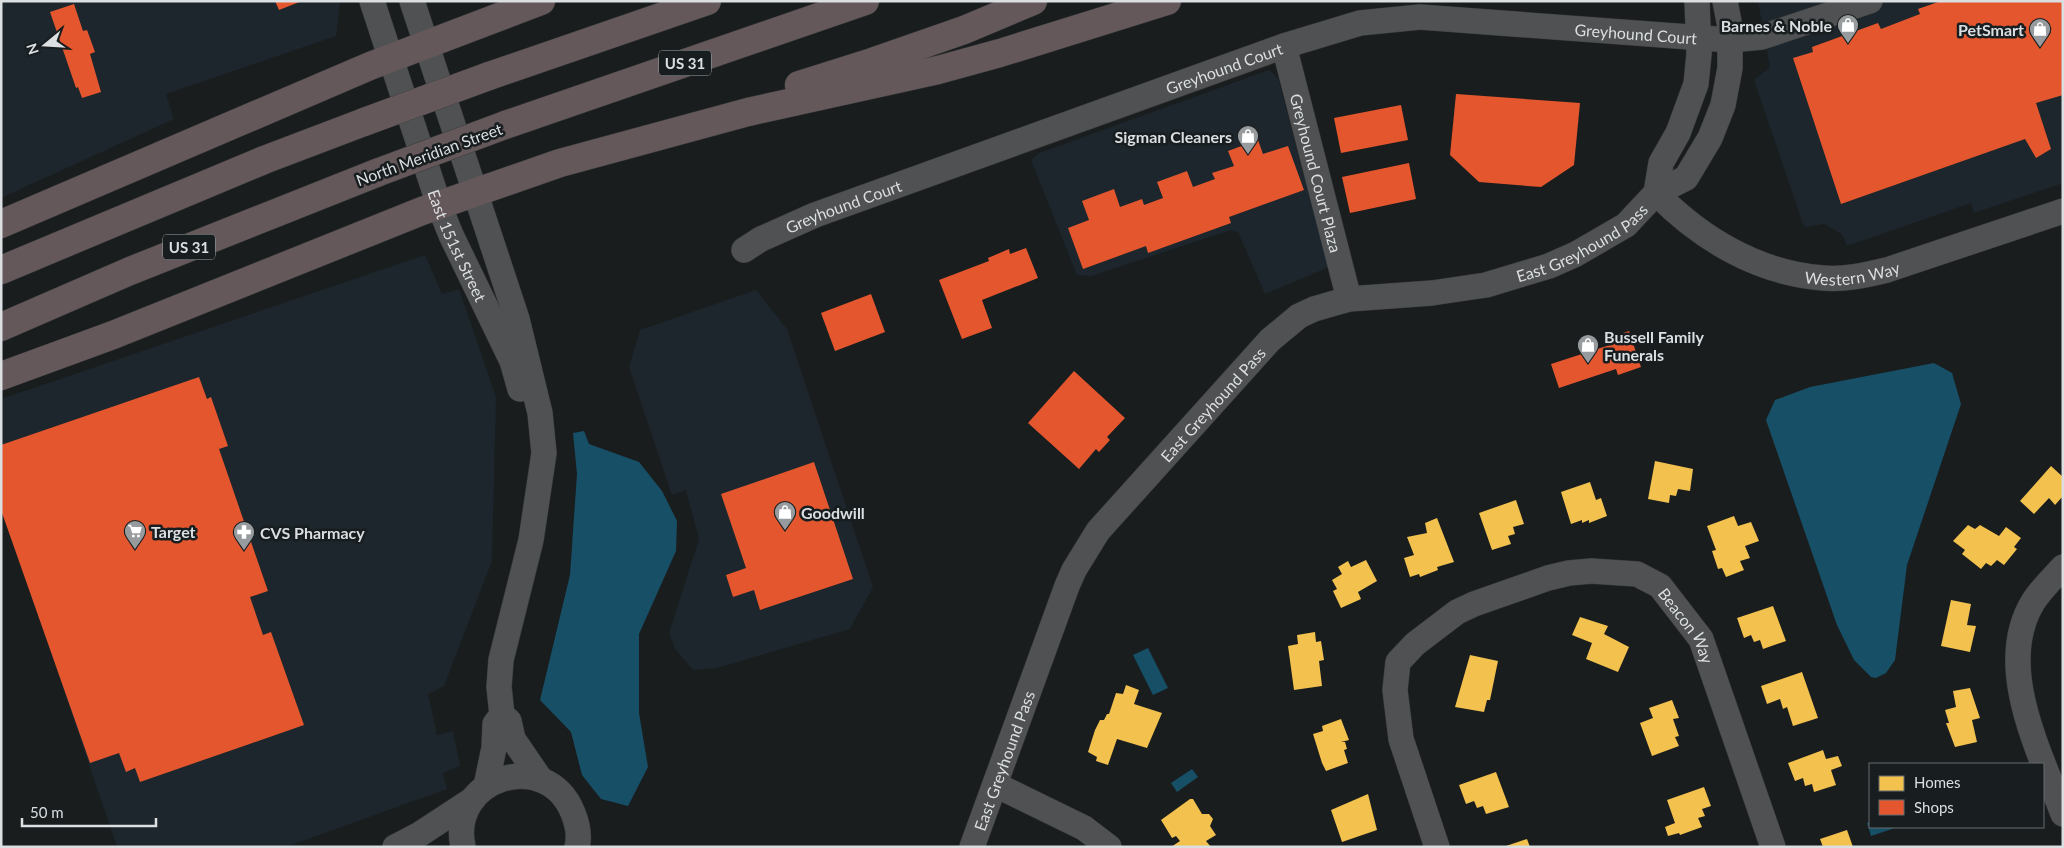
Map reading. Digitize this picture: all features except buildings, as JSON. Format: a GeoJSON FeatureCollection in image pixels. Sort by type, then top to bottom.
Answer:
{"type":"FeatureCollection","features":[{"type":"Feature","properties":{"kind":"highway"},"geometry":{"type":"LineString","coordinates":[[1,224],[391,58],[541,1]]}},
{"type":"Feature","properties":{"kind":"highway"},"geometry":{"type":"LineString","coordinates":[[1,270],[227,175],[364,122],[489,76],[707,1]]}},
{"type":"Feature","properties":{"kind":"highway","name":"North Meridian Street"},"geometry":{"type":"LineString","coordinates":[[1,327],[158,259],[379,172],[504,125],[865,1]]}},
{"type":"Feature","properties":{"kind":"highway"},"geometry":{"type":"LineString","coordinates":[[656,136],[809,81],[872,62],[964,30],[1033,1]]}},
{"type":"Feature","properties":{"kind":"highway"},"geometry":{"type":"LineString","coordinates":[[1,376],[113,335],[439,205],[560,164],[656,136],[991,56],[1167,1]]}},
{"type":"Feature","properties":{"kind":"street","name":"East 151st Street"},"geometry":{"type":"LineString","coordinates":[[372,1],[439,205],[451,236],[516,373],[528,421],[538,490]]}},
{"type":"Feature","properties":{"kind":"street","name":"East 151st Street"},"geometry":{"type":"LineString","coordinates":[[412,1],[473,193],[516,319],[533,381],[544,453],[531,540],[501,660],[498,687],[502,715],[509,721],[516,745],[541,780]]}},
{"type":"Feature","properties":{"kind":"street","name":"East Greyhound Pass"},"geometry":{"type":"LineString","coordinates":[[1656,193],[1661,164],[1678,133],[1696,84],[1699,37],[1697,1]]}},
{"type":"Feature","properties":{"kind":"street","name":"East Greyhound Pass"},"geometry":{"type":"LineString","coordinates":[[972,847],[1067,586],[1074,570],[1098,531],[1285,326],[1299,316],[1314,309],[1349,299],[1469,289],[1549,266],[1576,254],[1626,225],[1656,193],[1686,178],[1710,138],[1728,85],[1730,27],[1724,1]]}},
{"type":"Feature","properties":{"kind":"street","name":"Greyhound Court"},"geometry":{"type":"LineString","coordinates":[[744,250],[760,239],[815,215],[1284,46],[1360,23],[1420,18],[1730,40],[1762,37],[1870,1]]}},
{"type":"Feature","properties":{"kind":"street","name":"Greyhound Court Plaza"},"geometry":{"type":"LineString","coordinates":[[1284,46],[1349,299]]}},
{"type":"Feature","properties":{"kind":"street","name":"Western Way"},"geometry":{"type":"LineString","coordinates":[[1656,193],[1692,226],[1735,253],[1798,275],[1825,278],[1859,276],[1887,270],[2063,211]]}},
{"type":"Feature","properties":{"kind":"street"},"geometry":{"type":"LineString","coordinates":[[2063,567],[2042,591],[2028,613],[2019,641],[2016,665],[2024,705],[2063,814]]}},
{"type":"Feature","properties":{"kind":"street","name":"Beacon Way"},"geometry":{"type":"LineString","coordinates":[[1437,847],[1401,740],[1395,690],[1398,662],[1457,612],[1474,604],[1569,573],[1591,571],[1638,574],[1660,586],[1701,640],[1773,847]]}},
{"type":"Feature","properties":{"kind":"street","name":"East 151st Street"},"geometry":{"type":"LineString","coordinates":[[463,847],[461,837],[463,818],[479,793],[494,748],[495,724],[502,715]]}},
{"type":"Feature","properties":{"kind":"street"},"geometry":{"type":"LineString","coordinates":[[395,847],[420,834],[503,778],[522,776],[541,780],[558,790],[570,805],[577,823],[577,847]]}},
{"type":"Feature","properties":{"kind":"street"},"geometry":{"type":"LineString","coordinates":[[996,785],[1084,828],[1109,847]]}},
{"type":"Feature","properties":{"kind":"shaded area"},"geometry":{"type":"Polygon","coordinates":[[[1,1],[340,1],[336,36],[166,94],[174,119],[1,198],[1,1]]]}},
{"type":"Feature","properties":{"kind":"shaded area"},"geometry":{"type":"Polygon","coordinates":[[[1758,1],[2063,1],[2063,183],[1974,213],[1971,203],[1847,246],[1842,234],[1824,224],[1804,227],[1754,80],[1770,67],[1758,1]]]}},
{"type":"Feature","properties":{"kind":"shaded area"},"geometry":{"type":"Polygon","coordinates":[[[1269,70],[1278,78],[1329,267],[1265,294],[1238,232],[1231,230],[1091,276],[1077,275],[1031,160],[1039,153],[1269,70]]]}},
{"type":"Feature","properties":{"kind":"shaded area"},"geometry":{"type":"Polygon","coordinates":[[[425,255],[442,294],[459,289],[496,397],[492,561],[444,686],[428,694],[437,735],[453,731],[460,766],[443,773],[447,789],[286,847],[117,847],[1,506],[1,399],[425,255]]]}},
{"type":"Feature","properties":{"kind":"shaded area"},"geometry":{"type":"Polygon","coordinates":[[[756,290],[787,329],[873,587],[850,629],[717,668],[693,670],[675,649],[669,633],[699,539],[686,490],[672,495],[629,367],[640,330],[756,290]]]}},
{"type":"Feature","properties":{"kind":"water"},"geometry":{"type":"Polygon","coordinates":[[[1934,363],[1952,373],[1961,404],[1907,565],[1895,660],[1886,673],[1876,678],[1871,677],[1854,660],[1837,625],[1766,420],[1775,400],[1810,387],[1934,363]]]}},
{"type":"Feature","properties":{"kind":"water"},"geometry":{"type":"Polygon","coordinates":[[[584,431],[589,444],[639,462],[662,491],[677,521],[676,551],[639,634],[639,713],[648,767],[628,806],[601,799],[582,775],[571,732],[540,700],[570,575],[577,474],[573,433],[584,431]]]}},
{"type":"Feature","properties":{"kind":"water"},"geometry":{"type":"Polygon","coordinates":[[[1148,648],[1168,688],[1153,695],[1133,655],[1148,648]]]}},
{"type":"Feature","properties":{"kind":"water"},"geometry":{"type":"Polygon","coordinates":[[[1192,769],[1198,777],[1177,792],[1171,783],[1192,769]]]}},
{"type":"Feature","properties":{"kind":"water"},"geometry":{"type":"Polygon","coordinates":[[[1869,822],[1869,828],[1895,828],[1871,836],[1867,823],[1869,822]]]}},
{"type":"Feature","properties":{"kind":"place","name":"Barnes & Noble"},"geometry":{"type":"Point","coordinates":[1848,44]}},
{"type":"Feature","properties":{"kind":"place","name":"PetSmart"},"geometry":{"type":"Point","coordinates":[2040,48]}},
{"type":"Feature","properties":{"kind":"place","name":"Sigman Cleaners"},"geometry":{"type":"Point","coordinates":[1248,155]}},
{"type":"Feature","properties":{"kind":"place","name":"Bussell Family Funerals"},"geometry":{"type":"Point","coordinates":[1588,364]}},
{"type":"Feature","properties":{"kind":"place","name":"Goodwill"},"geometry":{"type":"Point","coordinates":[785,531]}},
{"type":"Feature","properties":{"kind":"place","name":"Target"},"geometry":{"type":"Point","coordinates":[135,550]}},
{"type":"Feature","properties":{"kind":"place","name":"CVS Pharmacy"},"geometry":{"type":"Point","coordinates":[244,551]}}]}
